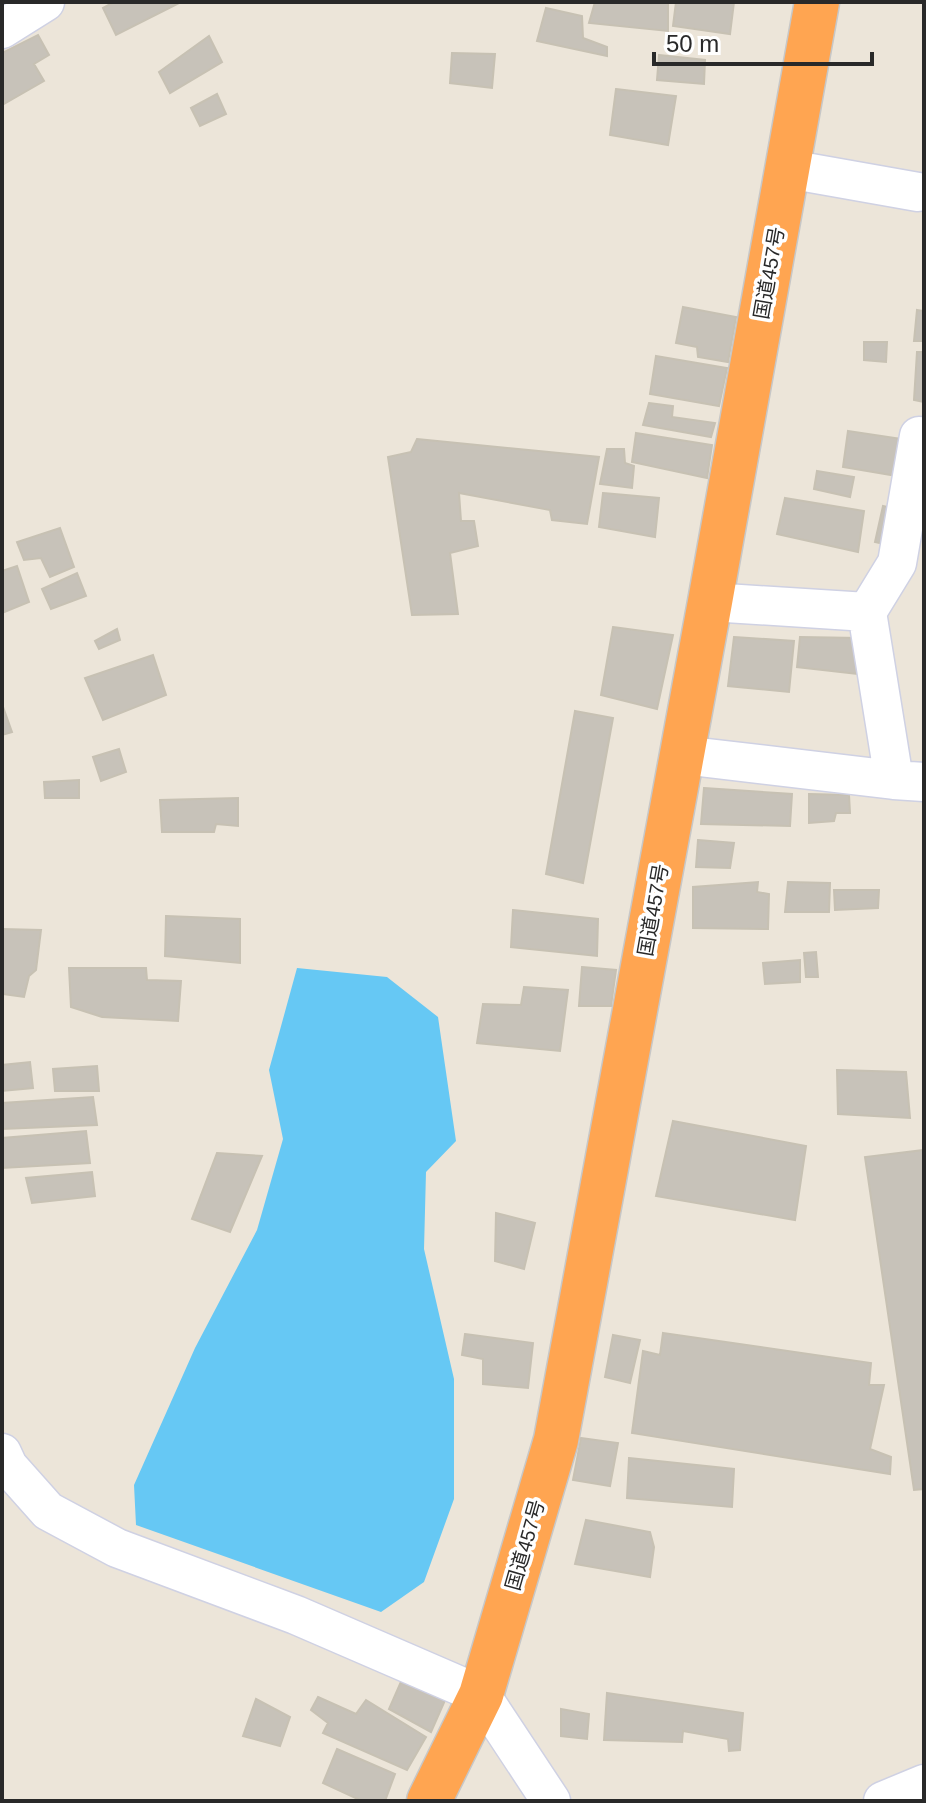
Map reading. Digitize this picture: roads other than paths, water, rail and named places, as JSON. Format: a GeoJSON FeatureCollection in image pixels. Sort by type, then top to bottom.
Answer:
{"type":"FeatureCollection","features":[{"type":"Feature","properties":{"kind":"highway","name":"国道457号"},"geometry":{"type":"LineString","coordinates":[[429,1801],[481,1695],[556,1440],[817,2]]}},
{"type":"Feature","properties":{"kind":"street"},"geometry":{"type":"LineString","coordinates":[[2,29],[45,2]]}},
{"type":"Feature","properties":{"kind":"street"},"geometry":{"type":"LineString","coordinates":[[788,169],[918,192]]}},
{"type":"Feature","properties":{"kind":"street"},"geometry":{"type":"LineString","coordinates":[[682,755],[909,781],[867,612],[897,563],[919,436]]}},
{"type":"Feature","properties":{"kind":"street"},"geometry":{"type":"LineString","coordinates":[[710,602],[867,612]]}},
{"type":"Feature","properties":{"kind":"street"},"geometry":{"type":"LineString","coordinates":[[2,1453],[8,1466],[48,1511],[117,1548],[296,1615],[481,1695],[551,1801]]}},
{"type":"Feature","properties":{"kind":"street"},"geometry":{"type":"LineString","coordinates":[[883,1801],[924,1784]]}},
{"type":"Feature","properties":{"kind":"water"},"geometry":{"type":"Polygon","coordinates":[[[297,968],[387,977],[438,1017],[456,1141],[426,1172],[424,1249],[454,1379],[454,1499],[424,1582],[381,1612],[136,1525],[134,1485],[195,1348],[257,1230],[283,1139],[269,1070],[297,968]]]}}]}
